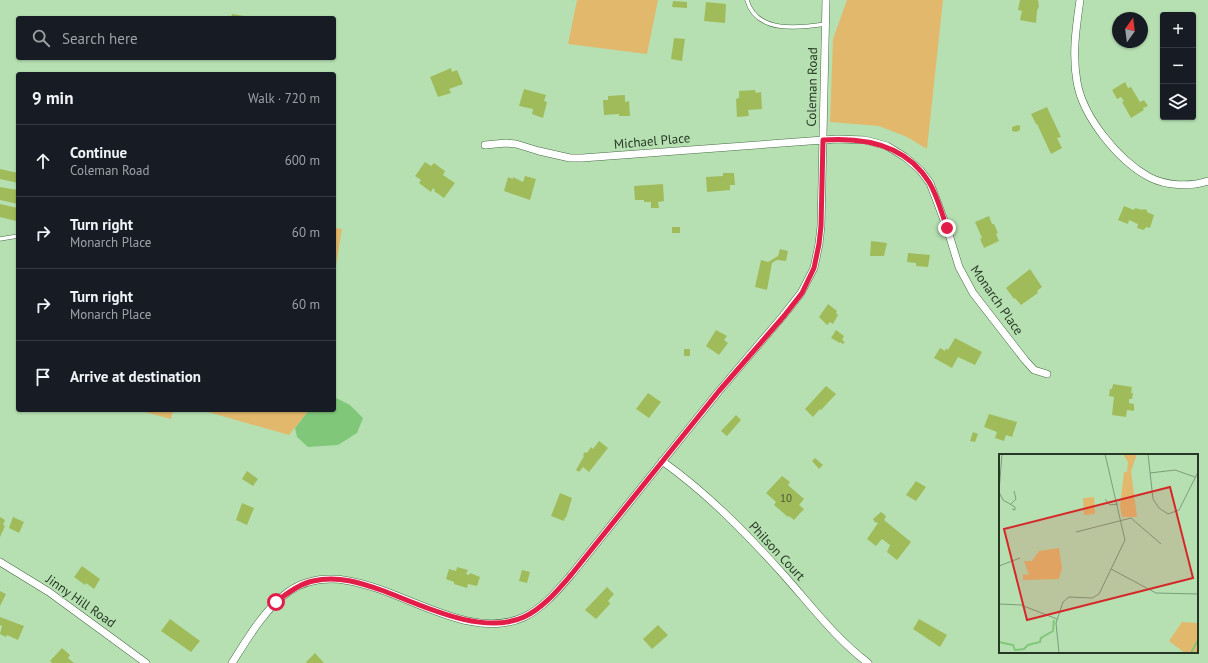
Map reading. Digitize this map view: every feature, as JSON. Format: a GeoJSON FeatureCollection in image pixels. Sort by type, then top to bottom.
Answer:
{"type":"FeatureCollection","features":[{"type":"Feature","properties":{"kind":"street","name":"Coleman Road"},"geometry":{"type":"LineString","coordinates":[[232,663],[263,616],[276,602],[302,584],[312,581],[330,578],[348,580],[367,585],[472,622],[500,624],[524,617],[540,608],[571,575],[723,386],[792,306],[808,282],[817,256],[821,226],[826,0]]}},
{"type":"Feature","properties":{"kind":"street"},"geometry":{"type":"LineString","coordinates":[[1080,0],[1074,50],[1077,83],[1085,105],[1097,126],[1116,149],[1132,165],[1150,178],[1171,184],[1199,184],[1208,181]]}},
{"type":"Feature","properties":{"kind":"street","name":"Michael Place"},"geometry":{"type":"LineString","coordinates":[[485,145],[506,143],[516,144],[570,158],[582,158],[823,140]]}},
{"type":"Feature","properties":{"kind":"street","name":"Monarch Place"},"geometry":{"type":"LineString","coordinates":[[823,140],[865,140],[887,146],[905,157],[920,170],[930,183],[947,228],[959,267],[973,293],[1034,370],[1047,374]]}},
{"type":"Feature","properties":{"kind":"street","name":"Philson Court"},"geometry":{"type":"LineString","coordinates":[[662,461],[716,504],[781,572],[830,629],[868,663]]}},
{"type":"Feature","properties":{"kind":"street","name":"Jinny Hill Road"},"geometry":{"type":"LineString","coordinates":[[0,562],[49,592],[146,663]]}},
{"type":"Feature","properties":{"kind":"lane"},"geometry":{"type":"LineString","coordinates":[[748,0],[749,7],[758,17],[766,22],[778,26],[800,28],[826,24]]}},
{"type":"Feature","properties":{"kind":"lane"},"geometry":{"type":"LineString","coordinates":[[0,239],[16,236]]}},
{"type":"Feature","properties":{"kind":"shaded area"},"geometry":{"type":"Polygon","coordinates":[[[577,0],[658,0],[647,54],[568,44],[577,0]]]}},
{"type":"Feature","properties":{"kind":"shaded area"},"geometry":{"type":"Polygon","coordinates":[[[847,0],[943,0],[927,149],[907,137],[879,126],[830,122],[833,39],[847,0]]]}},
{"type":"Feature","properties":{"kind":"shaded area"},"geometry":{"type":"Polygon","coordinates":[[[336,228],[342,229],[336,266],[336,228]]]}},
{"type":"Feature","properties":{"kind":"shaded area"},"geometry":{"type":"Polygon","coordinates":[[[336,398],[350,405],[363,418],[357,433],[338,445],[308,447],[297,437],[295,428],[307,412],[336,412],[336,398]]]}},
{"type":"Feature","properties":{"kind":"shaded area"},"geometry":{"type":"Polygon","coordinates":[[[145,412],[173,412],[171,419],[145,412]]]}},
{"type":"Feature","properties":{"kind":"shaded area"},"geometry":{"type":"Polygon","coordinates":[[[208,412],[307,412],[289,435],[208,412]]]}},
{"type":"Feature","properties":{"kind":"building"},"geometry":{"type":"Polygon","coordinates":[[[1020,0],[1038,0],[1039,6],[1036,23],[1020,20],[1022,11],[1018,10],[1020,0]]]}},
{"type":"Feature","properties":{"kind":"building"},"geometry":{"type":"Polygon","coordinates":[[[673,1],[687,2],[687,8],[672,7],[673,1]]]}},
{"type":"Feature","properties":{"kind":"building"},"geometry":{"type":"Polygon","coordinates":[[[706,2],[726,4],[725,23],[704,21],[706,2]]]}},
{"type":"Feature","properties":{"kind":"building"},"geometry":{"type":"Polygon","coordinates":[[[232,14],[244,16],[232,16],[232,14]]]}},
{"type":"Feature","properties":{"kind":"building"},"geometry":{"type":"Polygon","coordinates":[[[674,38],[685,39],[682,61],[671,59],[674,38]]]}},
{"type":"Feature","properties":{"kind":"building"},"geometry":{"type":"Polygon","coordinates":[[[451,68],[452,72],[457,70],[463,84],[449,89],[451,93],[438,97],[430,77],[451,68]]]}},
{"type":"Feature","properties":{"kind":"building"},"geometry":{"type":"Polygon","coordinates":[[[1125,82],[1128,88],[1131,87],[1140,102],[1144,100],[1148,106],[1143,108],[1144,110],[1131,118],[1122,102],[1124,101],[1121,97],[1117,99],[1112,90],[1125,82]]]}},
{"type":"Feature","properties":{"kind":"building"},"geometry":{"type":"Polygon","coordinates":[[[524,89],[546,95],[544,101],[547,102],[543,118],[532,114],[533,109],[519,106],[524,89]]]}},
{"type":"Feature","properties":{"kind":"building"},"geometry":{"type":"Polygon","coordinates":[[[755,90],[756,93],[761,92],[762,109],[748,110],[749,116],[737,117],[736,99],[739,98],[739,91],[755,90]]]}},
{"type":"Feature","properties":{"kind":"building"},"geometry":{"type":"Polygon","coordinates":[[[625,95],[625,102],[629,101],[630,116],[619,116],[619,114],[604,115],[603,100],[608,100],[608,96],[625,95]]]}},
{"type":"Feature","properties":{"kind":"building"},"geometry":{"type":"Polygon","coordinates":[[[1047,107],[1061,137],[1057,138],[1062,148],[1051,154],[1031,114],[1047,107]]]}},
{"type":"Feature","properties":{"kind":"building"},"geometry":{"type":"Polygon","coordinates":[[[1018,125],[1020,126],[1020,130],[1016,132],[1012,131],[1012,127],[1018,125]]]}},
{"type":"Feature","properties":{"kind":"building"},"geometry":{"type":"Polygon","coordinates":[[[425,162],[431,166],[434,163],[445,171],[443,175],[455,183],[444,198],[434,191],[435,190],[433,188],[431,192],[419,183],[421,180],[415,176],[425,162]]]}},
{"type":"Feature","properties":{"kind":"building"},"geometry":{"type":"Polygon","coordinates":[[[0,169],[16,173],[16,183],[0,179],[0,169]]]}},
{"type":"Feature","properties":{"kind":"building"},"geometry":{"type":"Polygon","coordinates":[[[723,173],[734,173],[735,185],[730,185],[730,190],[707,192],[706,177],[723,176],[723,173]]]}},
{"type":"Feature","properties":{"kind":"building"},"geometry":{"type":"Polygon","coordinates":[[[525,176],[536,179],[530,200],[504,191],[508,177],[513,179],[513,177],[523,182],[525,176]]]}},
{"type":"Feature","properties":{"kind":"building"},"geometry":{"type":"Polygon","coordinates":[[[663,184],[664,201],[658,202],[659,208],[651,208],[651,202],[635,200],[634,186],[663,184]]]}},
{"type":"Feature","properties":{"kind":"building"},"geometry":{"type":"Polygon","coordinates":[[[0,187],[16,190],[16,204],[0,200],[0,187]]]}},
{"type":"Feature","properties":{"kind":"building"},"geometry":{"type":"Polygon","coordinates":[[[0,204],[16,208],[16,221],[0,217],[0,204]]]}},
{"type":"Feature","properties":{"kind":"building"},"geometry":{"type":"Polygon","coordinates":[[[1124,206],[1134,210],[1135,208],[1147,210],[1147,212],[1154,215],[1150,228],[1146,227],[1144,230],[1137,228],[1138,224],[1129,220],[1128,224],[1118,220],[1124,206]]]}},
{"type":"Feature","properties":{"kind":"building"},"geometry":{"type":"Polygon","coordinates":[[[989,216],[998,233],[996,234],[999,241],[984,248],[980,239],[982,238],[975,222],[989,216]]]}},
{"type":"Feature","properties":{"kind":"building"},"geometry":{"type":"Polygon","coordinates":[[[672,227],[680,227],[680,233],[672,233],[672,227]]]}},
{"type":"Feature","properties":{"kind":"building"},"geometry":{"type":"Polygon","coordinates":[[[871,241],[887,243],[884,256],[870,256],[871,241]]]}},
{"type":"Feature","properties":{"kind":"building"},"geometry":{"type":"Polygon","coordinates":[[[780,249],[788,251],[786,261],[777,260],[772,263],[767,290],[755,287],[761,260],[768,262],[778,256],[780,249]]]}},
{"type":"Feature","properties":{"kind":"building"},"geometry":{"type":"Polygon","coordinates":[[[908,253],[930,255],[928,267],[916,266],[916,263],[907,262],[908,253]]]}},
{"type":"Feature","properties":{"kind":"building"},"geometry":{"type":"Polygon","coordinates":[[[1030,269],[1042,287],[1037,291],[1038,293],[1021,305],[1015,298],[1014,299],[1006,288],[1030,269]]]}},
{"type":"Feature","properties":{"kind":"building"},"geometry":{"type":"Polygon","coordinates":[[[828,304],[837,311],[836,313],[838,315],[833,324],[830,322],[827,325],[819,317],[828,304]]]}},
{"type":"Feature","properties":{"kind":"building"},"geometry":{"type":"Polygon","coordinates":[[[716,330],[727,336],[724,340],[728,343],[719,355],[706,346],[716,330]]]}},
{"type":"Feature","properties":{"kind":"building"},"geometry":{"type":"Polygon","coordinates":[[[836,330],[844,336],[842,340],[845,342],[843,344],[831,338],[836,330]]]}},
{"type":"Feature","properties":{"kind":"building"},"geometry":{"type":"Polygon","coordinates":[[[955,338],[982,352],[975,365],[958,357],[952,368],[934,358],[940,348],[945,351],[946,348],[948,350],[955,338]]]}},
{"type":"Feature","properties":{"kind":"building"},"geometry":{"type":"Polygon","coordinates":[[[684,349],[690,349],[690,356],[684,356],[684,349]]]}},
{"type":"Feature","properties":{"kind":"building"},"geometry":{"type":"Polygon","coordinates":[[[1113,384],[1132,387],[1132,399],[1129,399],[1129,403],[1134,404],[1134,411],[1127,410],[1126,417],[1112,415],[1114,397],[1109,396],[1110,389],[1112,389],[1113,384]]]}},
{"type":"Feature","properties":{"kind":"building"},"geometry":{"type":"Polygon","coordinates":[[[826,386],[836,394],[813,417],[805,409],[826,386]]]}},
{"type":"Feature","properties":{"kind":"building"},"geometry":{"type":"Polygon","coordinates":[[[648,393],[661,402],[649,418],[636,409],[648,393]]]}},
{"type":"Feature","properties":{"kind":"building"},"geometry":{"type":"Polygon","coordinates":[[[989,414],[1017,422],[1012,437],[1006,435],[1004,441],[995,438],[997,432],[984,427],[989,414]]]}},
{"type":"Feature","properties":{"kind":"building"},"geometry":{"type":"Polygon","coordinates":[[[736,415],[741,420],[727,436],[721,431],[736,415]]]}},
{"type":"Feature","properties":{"kind":"building"},"geometry":{"type":"Polygon","coordinates":[[[973,432],[978,434],[975,442],[970,441],[973,432]]]}},
{"type":"Feature","properties":{"kind":"building"},"geometry":{"type":"Polygon","coordinates":[[[599,441],[608,448],[589,472],[583,467],[579,472],[576,470],[585,452],[587,453],[591,447],[593,449],[599,441]]]}},
{"type":"Feature","properties":{"kind":"building"},"geometry":{"type":"Polygon","coordinates":[[[815,458],[823,465],[819,469],[812,461],[815,458]]]}},
{"type":"Feature","properties":{"kind":"building"},"geometry":{"type":"Polygon","coordinates":[[[247,471],[258,479],[253,486],[242,479],[247,471]]]}},
{"type":"Feature","properties":{"kind":"building"},"geometry":{"type":"Polygon","coordinates":[[[782,476],[790,482],[788,485],[804,499],[799,505],[804,509],[794,520],[774,505],[776,502],[766,493],[782,476]]]}},
{"type":"Feature","properties":{"kind":"building"},"geometry":{"type":"Polygon","coordinates":[[[916,481],[926,487],[916,501],[906,495],[916,481]]]}},
{"type":"Feature","properties":{"kind":"building"},"geometry":{"type":"Polygon","coordinates":[[[560,493],[572,498],[564,521],[551,516],[560,493]]]}},
{"type":"Feature","properties":{"kind":"building"},"geometry":{"type":"Polygon","coordinates":[[[242,503],[254,508],[247,525],[236,520],[242,503]]]}},
{"type":"Feature","properties":{"kind":"building"},"geometry":{"type":"Polygon","coordinates":[[[881,512],[886,516],[884,520],[911,542],[897,560],[887,552],[890,545],[882,539],[876,546],[867,539],[878,523],[876,523],[873,519],[881,512]]]}},
{"type":"Feature","properties":{"kind":"building"},"geometry":{"type":"Polygon","coordinates":[[[0,517],[5,520],[3,525],[5,526],[0,537],[0,517]]]}},
{"type":"Feature","properties":{"kind":"building"},"geometry":{"type":"Polygon","coordinates":[[[13,517],[24,522],[19,533],[9,528],[13,517]]]}},
{"type":"Feature","properties":{"kind":"building"},"geometry":{"type":"Polygon","coordinates":[[[82,566],[100,579],[94,589],[86,583],[85,585],[74,577],[82,566]]]}},
{"type":"Feature","properties":{"kind":"building"},"geometry":{"type":"Polygon","coordinates":[[[457,567],[468,570],[466,574],[469,575],[470,573],[480,577],[477,586],[468,584],[467,588],[454,584],[454,582],[446,579],[449,569],[456,571],[457,567]]]}},
{"type":"Feature","properties":{"kind":"building"},"geometry":{"type":"Polygon","coordinates":[[[522,570],[530,572],[527,583],[519,581],[522,570]]]}},
{"type":"Feature","properties":{"kind":"building"},"geometry":{"type":"Polygon","coordinates":[[[607,587],[614,594],[608,601],[610,604],[596,619],[585,610],[607,587]]]}},
{"type":"Feature","properties":{"kind":"building"},"geometry":{"type":"Polygon","coordinates":[[[0,591],[6,594],[0,606],[0,591]]]}},
{"type":"Feature","properties":{"kind":"building"},"geometry":{"type":"Polygon","coordinates":[[[0,617],[24,626],[18,640],[7,635],[6,637],[0,634],[2,626],[0,625],[0,617]]]}},
{"type":"Feature","properties":{"kind":"building"},"geometry":{"type":"Polygon","coordinates":[[[170,619],[200,641],[191,652],[161,631],[170,619]]]}},
{"type":"Feature","properties":{"kind":"building"},"geometry":{"type":"Polygon","coordinates":[[[919,619],[947,635],[940,647],[913,629],[919,619]]]}},
{"type":"Feature","properties":{"kind":"building"},"geometry":{"type":"Polygon","coordinates":[[[658,625],[668,635],[652,649],[643,639],[658,625]]]}},
{"type":"Feature","properties":{"kind":"building"},"geometry":{"type":"Polygon","coordinates":[[[62,648],[70,655],[68,658],[74,663],[52,663],[50,661],[62,648]]]}},
{"type":"Feature","properties":{"kind":"building"},"geometry":{"type":"Polygon","coordinates":[[[315,653],[324,663],[306,662],[315,653]]]}},
{"type":"Feature","properties":{"kind":"route"},"geometry":{"type":"LineString","coordinates":[[276,602],[302,584],[330,578],[348,580],[367,585],[441,612],[472,622],[485,624],[500,624],[511,621],[524,617],[540,608],[571,575],[732,375],[784,316],[802,293],[814,268],[819,244],[821,226],[823,140],[865,140],[887,146],[905,157],[920,170],[930,183],[947,228]]}}]}
